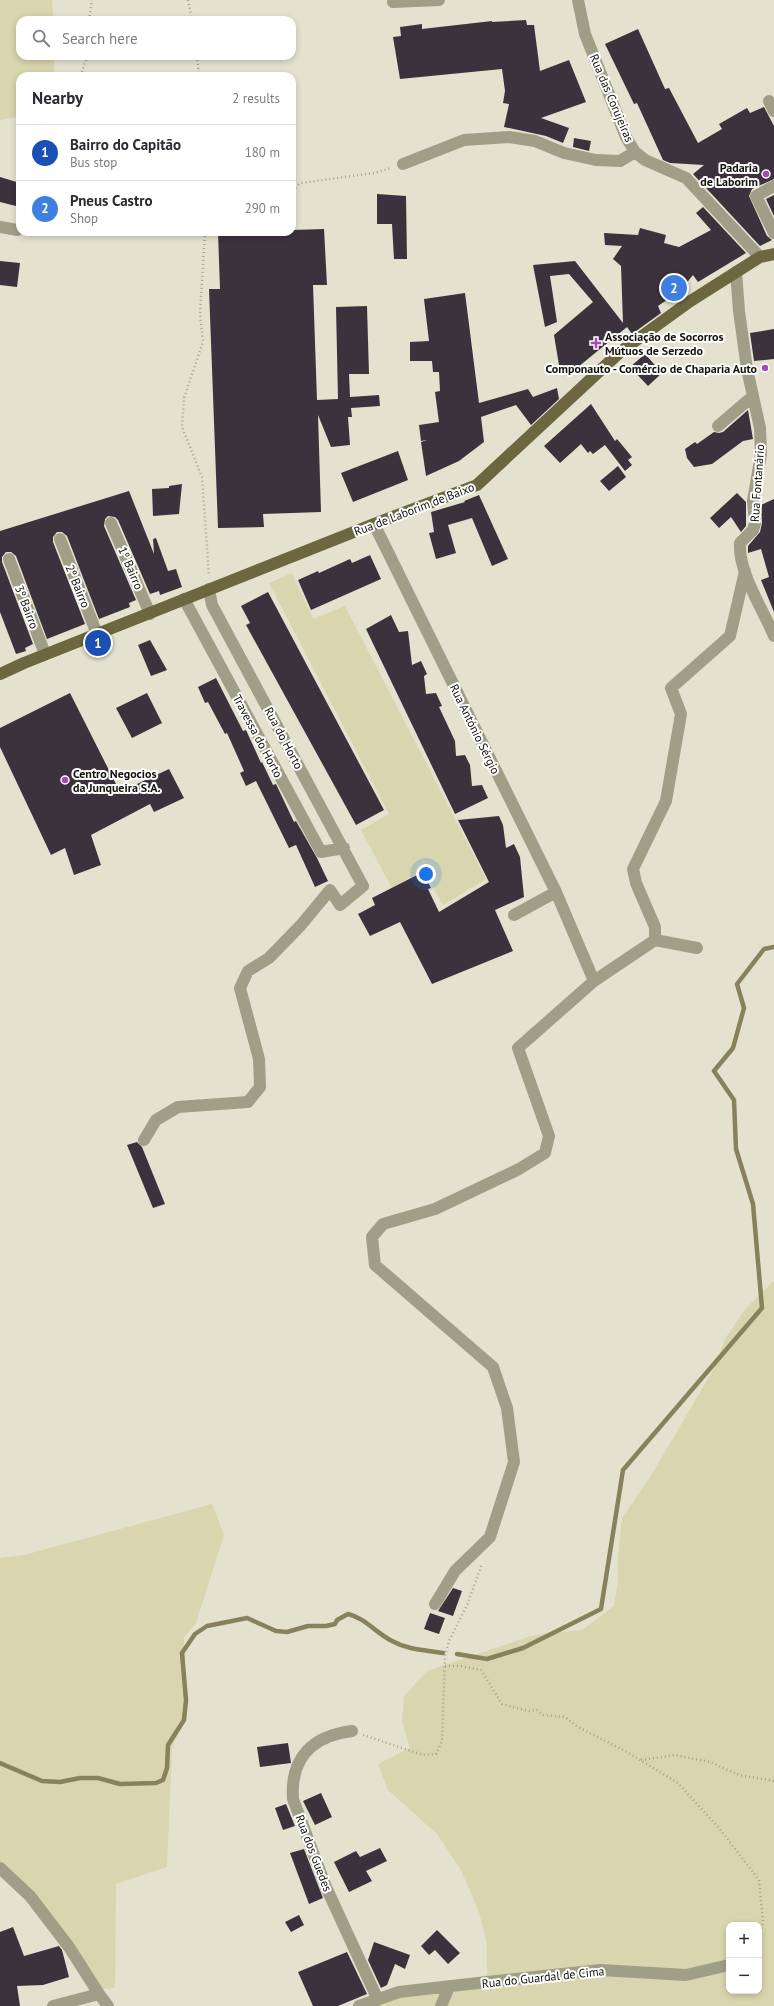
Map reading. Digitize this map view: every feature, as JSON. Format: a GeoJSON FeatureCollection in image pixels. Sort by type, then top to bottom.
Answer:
{"type":"FeatureCollection","features":[{"type":"Feature","properties":{"kind":"main road","name":"Rua de Laborim de Baixo"},"geometry":{"type":"LineString","coordinates":[[0,674],[209,589],[478,485],[620,352],[689,302],[736,272],[760,257],[774,254]]}},
{"type":"Feature","properties":{"kind":"street"},"geometry":{"type":"LineString","coordinates":[[393,2],[439,0]]}},
{"type":"Feature","properties":{"kind":"street","name":"Rua das Corujeiras"},"geometry":{"type":"LineString","coordinates":[[578,0],[585,34],[626,137],[635,152],[645,160],[686,178],[760,257]]}},
{"type":"Feature","properties":{"kind":"street"},"geometry":{"type":"LineString","coordinates":[[403,164],[464,140],[509,137],[535,141],[564,153],[596,160],[620,161],[635,152]]}},
{"type":"Feature","properties":{"kind":"street"},"geometry":{"type":"LineString","coordinates":[[774,186],[756,196],[774,233]]}},
{"type":"Feature","properties":{"kind":"street"},"geometry":{"type":"LineString","coordinates":[[0,226],[16,230]]}},
{"type":"Feature","properties":{"kind":"street","name":"Rua Fontanário"},"geometry":{"type":"LineString","coordinates":[[736,272],[747,369],[760,428],[761,454],[753,500],[755,523],[753,530],[740,543],[739,551],[745,571],[774,636]]}},
{"type":"Feature","properties":{"kind":"street"},"geometry":{"type":"LineString","coordinates":[[718,426],[753,396]]}},
{"type":"Feature","properties":{"kind":"street","name":"1º Bairro"},"geometry":{"type":"LineString","coordinates":[[111,523],[150,614]]}},
{"type":"Feature","properties":{"kind":"street","name":"Rua António Sérgio"},"geometry":{"type":"LineString","coordinates":[[374,524],[556,892],[594,980]]}},
{"type":"Feature","properties":{"kind":"street","name":"2º Bairro"},"geometry":{"type":"LineString","coordinates":[[60,539],[97,634]]}},
{"type":"Feature","properties":{"kind":"street","name":"3º Bairro"},"geometry":{"type":"LineString","coordinates":[[9,559],[46,654]]}},
{"type":"Feature","properties":{"kind":"street"},"geometry":{"type":"LineString","coordinates":[[655,940],[655,927],[636,883],[633,869],[666,801],[681,714],[671,688],[730,636],[745,571]]}},
{"type":"Feature","properties":{"kind":"street","name":"Rua do Horto"},"geometry":{"type":"LineString","coordinates":[[144,1140],[156,1120],[178,1107],[248,1102],[260,1087],[259,1060],[240,988],[248,971],[269,958],[301,925],[330,890],[340,905],[363,886],[344,848],[212,605],[209,589]]}},
{"type":"Feature","properties":{"kind":"street","name":"Travessa do Horto"},"geometry":{"type":"LineString","coordinates":[[184,600],[321,852],[344,848]]}},
{"type":"Feature","properties":{"kind":"street"},"geometry":{"type":"LineString","coordinates":[[514,915],[556,892]]}},
{"type":"Feature","properties":{"kind":"street"},"geometry":{"type":"LineString","coordinates":[[435,1604],[455,1571],[490,1537],[514,1462],[507,1408],[493,1367],[375,1265],[372,1237],[383,1224],[435,1209],[519,1169],[545,1153],[549,1136],[518,1048],[594,980],[655,940],[697,948]]}},
{"type":"Feature","properties":{"kind":"street","name":"Rua dos Guedes"},"geometry":{"type":"LineString","coordinates":[[352,1730],[334,1733],[311,1745],[295,1768],[292,1786],[293,1800],[326,1887],[378,2000]]}},
{"type":"Feature","properties":{"kind":"street"},"geometry":{"type":"LineString","coordinates":[[0,1868],[30,1896],[69,1947],[98,1994],[108,2006]]}},
{"type":"Feature","properties":{"kind":"street","name":"Rua do Guardal de Cima"},"geometry":{"type":"LineString","coordinates":[[359,2006],[399,1992],[600,1970],[686,1975],[726,1966]]}},
{"type":"Feature","properties":{"kind":"street"},"geometry":{"type":"LineString","coordinates":[[442,2006],[448,1987]]}},
{"type":"Feature","properties":{"kind":"street"},"geometry":{"type":"LineString","coordinates":[[53,2006],[98,1994]]}},
{"type":"Feature","properties":{"kind":"path"},"geometry":{"type":"LineString","coordinates":[[90,16],[92,0]]}},
{"type":"Feature","properties":{"kind":"path"},"geometry":{"type":"LineString","coordinates":[[188,0],[191,16]]}},
{"type":"Feature","properties":{"kind":"path"},"geometry":{"type":"LineString","coordinates":[[82,72],[86,60]]}},
{"type":"Feature","properties":{"kind":"path"},"geometry":{"type":"LineString","coordinates":[[197,60],[198,72]]}},
{"type":"Feature","properties":{"kind":"path"},"geometry":{"type":"LineString","coordinates":[[296,187],[301,183],[374,173],[403,164]]}},
{"type":"Feature","properties":{"kind":"path"},"geometry":{"type":"LineString","coordinates":[[205,236],[200,313],[203,342],[184,398],[182,427],[202,477],[209,589]]}},
{"type":"Feature","properties":{"kind":"path"},"geometry":{"type":"LineString","coordinates":[[352,1730],[423,1755],[436,1754],[442,1740],[445,1655],[449,1641],[467,1605],[483,1559]]}},
{"type":"Feature","properties":{"kind":"path"},"geometry":{"type":"LineString","coordinates":[[445,1666],[461,1666],[481,1670],[502,1704],[529,1711],[537,1710],[544,1715],[565,1717],[578,1727],[641,1760],[678,1783],[720,1828],[759,1880],[763,1922],[762,1926]]}},
{"type":"Feature","properties":{"kind":"path"},"geometry":{"type":"LineString","coordinates":[[641,1760],[675,1755],[710,1762],[739,1775],[774,1781]]}},
{"type":"Feature","properties":{"kind":"shaded area"},"geometry":{"type":"Polygon","coordinates":[[[0,0],[52,0],[53,16],[16,16],[16,60],[54,60],[54,72],[16,72],[16,118],[0,120],[0,0]]]}},
{"type":"Feature","properties":{"kind":"shaded area"},"geometry":{"type":"Polygon","coordinates":[[[292,573],[313,619],[345,606],[486,879],[443,905],[423,870],[392,888],[361,830],[389,814],[269,583],[292,573]]]}},
{"type":"Feature","properties":{"kind":"shaded area"},"geometry":{"type":"Polygon","coordinates":[[[774,1281],[774,2006],[360,2006],[364,2003],[487,1975],[487,1945],[479,1912],[461,1870],[437,1834],[388,1790],[378,1764],[410,1748],[402,1721],[404,1696],[427,1671],[534,1635],[582,1630],[614,1606],[618,1580],[618,1557],[622,1518],[652,1474],[713,1370],[726,1337],[746,1308],[774,1281]]]}},
{"type":"Feature","properties":{"kind":"shaded area"},"geometry":{"type":"Polygon","coordinates":[[[212,1504],[224,1535],[196,1623],[184,1637],[187,1712],[172,1748],[167,1867],[116,1884],[115,1988],[102,1989],[64,1931],[19,1877],[0,1862],[0,1558],[24,1555],[212,1504]]]}},
{"type":"Feature","properties":{"kind":"building"},"geometry":{"type":"Polygon","coordinates":[[[526,20],[527,25],[534,25],[540,71],[569,60],[586,102],[541,118],[569,128],[563,143],[546,136],[504,127],[509,104],[503,103],[505,91],[502,69],[400,79],[393,37],[401,36],[400,27],[422,24],[422,29],[492,21],[526,20]]]}},
{"type":"Feature","properties":{"kind":"building"},"geometry":{"type":"Polygon","coordinates":[[[638,29],[665,89],[669,88],[698,143],[722,129],[719,124],[747,108],[750,113],[764,107],[774,126],[774,179],[752,189],[749,196],[767,236],[772,240],[760,246],[693,174],[704,165],[670,163],[663,160],[637,103],[634,104],[605,44],[638,29]]]}},
{"type":"Feature","properties":{"kind":"building"},"geometry":{"type":"Polygon","coordinates":[[[574,138],[591,141],[589,151],[573,147],[574,138]]]}},
{"type":"Feature","properties":{"kind":"building"},"geometry":{"type":"Polygon","coordinates":[[[0,177],[16,182],[16,206],[0,202],[0,177]]]}},
{"type":"Feature","properties":{"kind":"building"},"geometry":{"type":"Polygon","coordinates":[[[377,194],[406,196],[407,259],[394,259],[392,224],[377,224],[377,194]]]}},
{"type":"Feature","properties":{"kind":"building"},"geometry":{"type":"Polygon","coordinates":[[[774,195],[774,216],[766,199],[774,195]]]}},
{"type":"Feature","properties":{"kind":"building"},"geometry":{"type":"Polygon","coordinates":[[[703,207],[746,253],[698,282],[693,275],[680,291],[658,306],[661,313],[632,334],[627,327],[567,376],[559,365],[554,335],[593,302],[569,274],[550,276],[557,322],[545,327],[533,265],[575,261],[623,323],[621,266],[613,259],[622,246],[605,245],[604,233],[638,235],[640,228],[666,235],[664,243],[679,247],[711,230],[696,213],[703,207]]]}},
{"type":"Feature","properties":{"kind":"building"},"geometry":{"type":"Polygon","coordinates":[[[324,229],[327,285],[313,285],[317,400],[338,399],[336,307],[367,306],[369,374],[349,374],[350,397],[379,395],[380,406],[351,408],[352,417],[348,417],[350,445],[331,447],[318,415],[321,512],[263,514],[264,527],[218,528],[209,289],[220,289],[218,236],[296,236],[296,230],[324,229]]]}},
{"type":"Feature","properties":{"kind":"building"},"geometry":{"type":"Polygon","coordinates":[[[0,261],[20,263],[17,287],[0,285],[0,261]]]}},
{"type":"Feature","properties":{"kind":"building"},"geometry":{"type":"Polygon","coordinates":[[[465,293],[479,403],[528,389],[533,397],[557,388],[559,399],[531,425],[516,405],[481,417],[484,442],[459,461],[426,476],[421,442],[427,440],[421,441],[419,425],[439,422],[435,392],[440,391],[439,372],[433,372],[432,361],[410,361],[410,342],[429,341],[424,299],[465,293]]]}},
{"type":"Feature","properties":{"kind":"building"},"geometry":{"type":"Polygon","coordinates":[[[774,329],[774,359],[754,361],[750,333],[774,329]]]}},
{"type":"Feature","properties":{"kind":"building"},"geometry":{"type":"Polygon","coordinates":[[[645,354],[662,373],[648,386],[630,367],[645,354]]]}},
{"type":"Feature","properties":{"kind":"building"},"geometry":{"type":"Polygon","coordinates":[[[591,404],[615,441],[617,439],[632,457],[628,460],[632,465],[625,471],[605,445],[593,454],[590,451],[588,453],[581,444],[560,463],[544,446],[591,404]]]}},
{"type":"Feature","properties":{"kind":"building"},"geometry":{"type":"Polygon","coordinates":[[[748,410],[753,439],[743,441],[712,464],[694,467],[687,458],[685,449],[695,442],[697,444],[714,432],[723,432],[748,410]]]}},
{"type":"Feature","properties":{"kind":"building"},"geometry":{"type":"Polygon","coordinates":[[[398,451],[408,480],[353,502],[341,473],[398,451]]]}},
{"type":"Feature","properties":{"kind":"building"},"geometry":{"type":"Polygon","coordinates":[[[618,466],[626,477],[609,491],[600,481],[618,466]]]}},
{"type":"Feature","properties":{"kind":"building"},"geometry":{"type":"Polygon","coordinates":[[[182,484],[179,514],[153,516],[152,489],[169,488],[169,486],[182,484]]]}},
{"type":"Feature","properties":{"kind":"building"},"geometry":{"type":"Polygon","coordinates":[[[129,491],[154,554],[153,539],[156,538],[168,571],[176,569],[182,587],[160,595],[159,591],[150,594],[118,520],[115,517],[108,516],[105,519],[104,526],[136,600],[129,603],[130,607],[99,619],[67,536],[62,532],[57,532],[53,537],[53,542],[85,624],[47,639],[16,556],[11,552],[6,552],[2,557],[2,562],[33,644],[25,648],[26,651],[16,654],[0,612],[0,531],[129,491]]]}},
{"type":"Feature","properties":{"kind":"building"},"geometry":{"type":"Polygon","coordinates":[[[737,493],[746,502],[746,526],[741,532],[731,517],[719,528],[710,518],[737,493]]]}},
{"type":"Feature","properties":{"kind":"building"},"geometry":{"type":"Polygon","coordinates":[[[479,495],[508,559],[492,566],[472,518],[448,525],[456,553],[436,559],[429,533],[434,532],[431,512],[465,502],[464,501],[479,495]]]}},
{"type":"Feature","properties":{"kind":"building"},"geometry":{"type":"Polygon","coordinates":[[[774,499],[774,612],[761,580],[769,577],[761,549],[748,553],[748,546],[760,532],[762,523],[761,505],[774,499]]]}},
{"type":"Feature","properties":{"kind":"building"},"geometry":{"type":"Polygon","coordinates":[[[370,555],[381,579],[311,610],[298,580],[318,571],[319,573],[350,559],[352,563],[370,555]]]}},
{"type":"Feature","properties":{"kind":"building"},"geometry":{"type":"Polygon","coordinates":[[[268,592],[384,810],[356,825],[246,625],[250,623],[241,606],[268,592]]]}},
{"type":"Feature","properties":{"kind":"building"},"geometry":{"type":"Polygon","coordinates":[[[391,615],[399,632],[408,631],[412,665],[421,661],[427,674],[424,676],[426,694],[436,693],[442,706],[439,707],[455,741],[456,756],[465,755],[470,765],[472,786],[482,785],[488,798],[455,814],[366,629],[391,615]]]}},
{"type":"Feature","properties":{"kind":"building"},"geometry":{"type":"Polygon","coordinates":[[[150,640],[167,670],[151,676],[138,645],[150,640]]]}},
{"type":"Feature","properties":{"kind":"building"},"geometry":{"type":"Polygon","coordinates":[[[216,678],[243,731],[246,730],[261,763],[262,762],[273,785],[276,784],[294,822],[296,821],[328,881],[315,887],[296,845],[289,848],[256,781],[246,786],[240,773],[244,771],[227,733],[225,734],[208,702],[205,703],[198,687],[216,678]]]}},
{"type":"Feature","properties":{"kind":"building","name":"Centro Negocios da Junqueira S.A."},"geometry":{"type":"Polygon","coordinates":[[[70,693],[120,792],[169,769],[184,798],[154,812],[150,804],[91,835],[101,865],[74,875],[65,848],[51,855],[0,747],[0,728],[70,693]]]}},
{"type":"Feature","properties":{"kind":"building"},"geometry":{"type":"Polygon","coordinates":[[[147,693],[162,723],[132,738],[116,708],[147,693]]]}},
{"type":"Feature","properties":{"kind":"building"},"geometry":{"type":"Polygon","coordinates":[[[499,816],[503,825],[506,848],[514,844],[520,857],[524,897],[495,910],[513,951],[432,984],[400,922],[370,936],[358,914],[375,905],[372,898],[423,872],[431,888],[428,889],[439,912],[489,882],[458,820],[499,816]]]}},
{"type":"Feature","properties":{"kind":"building"},"geometry":{"type":"Polygon","coordinates":[[[137,1142],[142,1147],[165,1204],[153,1208],[127,1145],[137,1142]]]}},
{"type":"Feature","properties":{"kind":"building"},"geometry":{"type":"Polygon","coordinates":[[[453,1588],[462,1591],[453,1616],[438,1611],[453,1588]]]}},
{"type":"Feature","properties":{"kind":"building"},"geometry":{"type":"Polygon","coordinates":[[[430,1613],[445,1618],[439,1634],[424,1629],[430,1613]]]}},
{"type":"Feature","properties":{"kind":"building"},"geometry":{"type":"Polygon","coordinates":[[[288,1743],[291,1763],[260,1767],[257,1747],[288,1743]]]}},
{"type":"Feature","properties":{"kind":"building"},"geometry":{"type":"Polygon","coordinates":[[[321,1793],[332,1817],[315,1825],[303,1801],[321,1793]]]}},
{"type":"Feature","properties":{"kind":"building"},"geometry":{"type":"Polygon","coordinates":[[[286,1804],[295,1826],[283,1830],[275,1808],[286,1804]]]}},
{"type":"Feature","properties":{"kind":"building"},"geometry":{"type":"Polygon","coordinates":[[[380,1848],[387,1861],[366,1871],[372,1881],[349,1892],[334,1862],[356,1851],[360,1857],[380,1848]]]}},
{"type":"Feature","properties":{"kind":"building"},"geometry":{"type":"Polygon","coordinates":[[[304,1849],[323,1898],[309,1904],[290,1853],[304,1849]]]}},
{"type":"Feature","properties":{"kind":"building"},"geometry":{"type":"Polygon","coordinates":[[[299,1915],[304,1925],[291,1932],[285,1922],[299,1915]]]}},
{"type":"Feature","properties":{"kind":"building"},"geometry":{"type":"Polygon","coordinates":[[[13,1927],[24,1956],[59,1946],[62,1950],[69,1977],[43,1985],[17,1986],[20,2006],[0,2006],[0,1932],[13,1927]]]}},
{"type":"Feature","properties":{"kind":"building"},"geometry":{"type":"Polygon","coordinates":[[[437,1930],[460,1953],[448,1964],[435,1950],[429,1955],[421,1946],[437,1930]]]}},
{"type":"Feature","properties":{"kind":"building"},"geometry":{"type":"Polygon","coordinates":[[[374,1942],[410,1955],[405,1969],[395,1964],[387,1985],[381,1988],[368,1960],[374,1942]]]}},
{"type":"Feature","properties":{"kind":"building"},"geometry":{"type":"Polygon","coordinates":[[[347,1952],[367,1994],[338,2006],[313,2006],[298,1972],[347,1952]]]}},
{"type":"Feature","properties":{"kind":"waterway"},"geometry":{"type":"LineString","coordinates":[[457,1654],[487,1659],[523,1648],[601,1609],[623,1470],[762,1308],[753,1204],[736,1149],[734,1100],[714,1071],[733,1048],[744,1008],[737,984],[764,949],[774,947]]}},
{"type":"Feature","properties":{"kind":"waterway"},"geometry":{"type":"LineString","coordinates":[[0,1763],[42,1781],[60,1782],[80,1778],[98,1778],[120,1784],[156,1783],[163,1780],[167,1768],[168,1745],[184,1720],[186,1700],[182,1653],[195,1634],[207,1626],[247,1618],[276,1631],[287,1632],[308,1626],[326,1626],[335,1624],[337,1620],[348,1614],[360,1619],[386,1638],[398,1644],[443,1653]]}},
{"type":"Feature","properties":{"kind":"place","name":"Padaria de Laborim"},"geometry":{"type":"Point","coordinates":[766,174]}},
{"type":"Feature","properties":{"kind":"place","name":"Pneus Castro"},"geometry":{"type":"Point","coordinates":[674,288]}},
{"type":"Feature","properties":{"kind":"place","name":"Associação de Socorros Mútuos de Serzedo"},"geometry":{"type":"Point","coordinates":[596,343]}},
{"type":"Feature","properties":{"kind":"place","name":"Componauto - Comércio de Chaparia Auto"},"geometry":{"type":"Point","coordinates":[765,368]}},
{"type":"Feature","properties":{"kind":"place","name":"Bairro do Capitão"},"geometry":{"type":"Point","coordinates":[98,643]}},
{"type":"Feature","properties":{"kind":"place","name":"Centro Negocios da Junqueira S.A."},"geometry":{"type":"Point","coordinates":[65,780]}}]}
